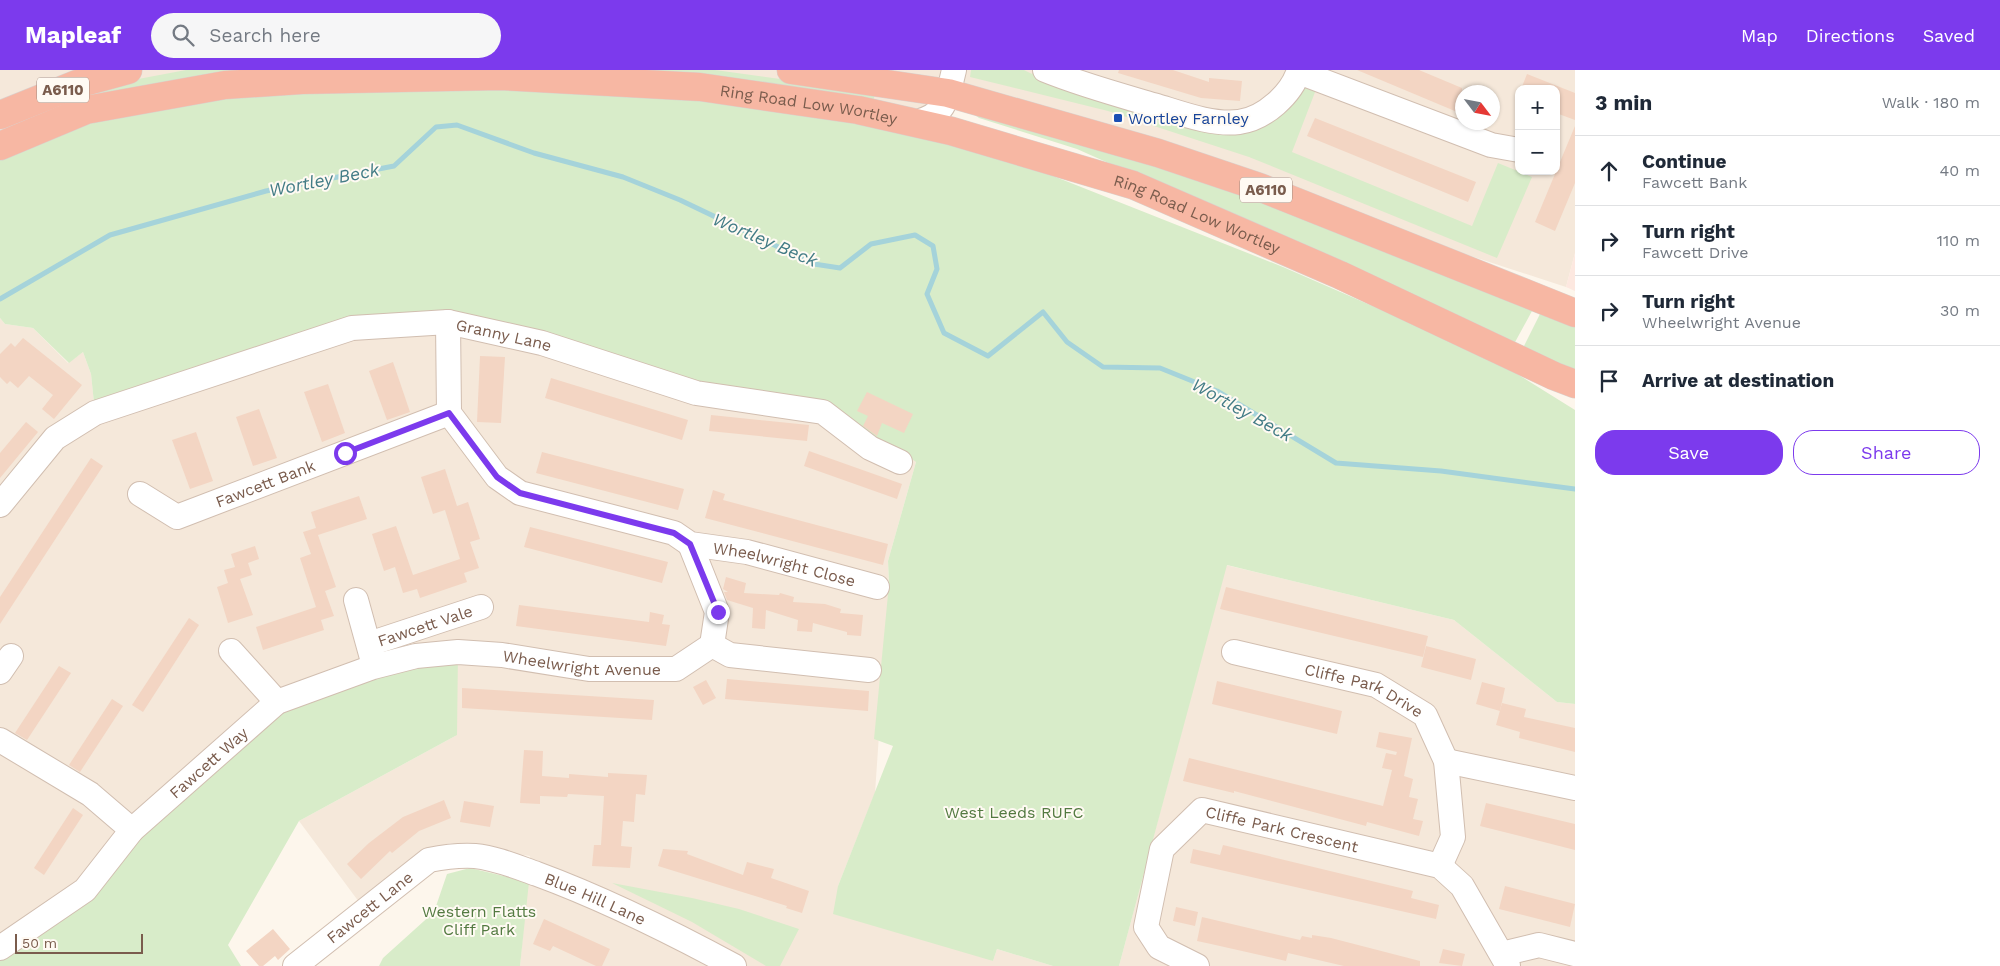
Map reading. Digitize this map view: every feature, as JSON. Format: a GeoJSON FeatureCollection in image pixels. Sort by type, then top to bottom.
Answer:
{"type":"FeatureCollection","features":[{"type":"Feature","properties":{"kind":"highway","name":"A6110"},"geometry":{"type":"LineString","coordinates":[[0,115],[76,84],[128,70]]}},
{"type":"Feature","properties":{"kind":"highway","name":"Ring Road Low Wortley"},"geometry":{"type":"LineString","coordinates":[[791,70],[951,82],[1259,187],[1575,313]]}},
{"type":"Feature","properties":{"kind":"highway","name":"Ring Road Low Wortley"},"geometry":{"type":"LineString","coordinates":[[0,146],[86,110],[152,96],[225,85],[402,77],[500,76],[700,87],[858,110],[917,122],[1133,186],[1340,275],[1554,376],[1575,384]]}},
{"type":"Feature","properties":{"kind":"highway"},"geometry":{"type":"LineString","coordinates":[[951,82],[958,112],[982,140]]}},
{"type":"Feature","properties":{"kind":"street"},"geometry":{"type":"LineString","coordinates":[[1045,70],[1080,84],[1166,109],[1212,121],[1240,122],[1268,112],[1288,90],[1299,71],[1491,145],[1515,149]]}},
{"type":"Feature","properties":{"kind":"street"},"geometry":{"type":"LineString","coordinates":[[917,122],[932,118],[940,111],[951,82]]}},
{"type":"Feature","properties":{"kind":"street"},"geometry":{"type":"LineString","coordinates":[[448,322],[449,413],[497,477],[520,493],[674,533],[690,544],[718,612],[712,645],[730,655],[869,670]]}},
{"type":"Feature","properties":{"kind":"street","name":"Granny Lane"},"geometry":{"type":"LineString","coordinates":[[0,505],[55,438],[96,414],[352,328],[448,322],[542,343],[696,393],[823,412],[870,448],[900,462]]}},
{"type":"Feature","properties":{"kind":"street","name":"Fawcett Bank"},"geometry":{"type":"LineString","coordinates":[[140,494],[177,517],[449,413]]}},
{"type":"Feature","properties":{"kind":"street","name":"Wheelwright Close"},"geometry":{"type":"LineString","coordinates":[[690,544],[747,552],[877,587]]}},
{"type":"Feature","properties":{"kind":"street","name":"Fawcett Vale"},"geometry":{"type":"LineString","coordinates":[[356,600],[369,644],[373,667]]}},
{"type":"Feature","properties":{"kind":"street","name":"Fawcett Vale"},"geometry":{"type":"LineString","coordinates":[[369,644],[482,607]]}},
{"type":"Feature","properties":{"kind":"street","name":"Wheelwright Avenue"},"geometry":{"type":"LineString","coordinates":[[458,652],[502,655],[590,669],[676,669],[712,645]]}},
{"type":"Feature","properties":{"kind":"street"},"geometry":{"type":"LineString","coordinates":[[231,651],[277,702]]}},
{"type":"Feature","properties":{"kind":"street","name":"Fawcett Way"},"geometry":{"type":"LineString","coordinates":[[0,948],[85,890],[132,830],[277,702],[373,667],[416,656],[458,652]]}},
{"type":"Feature","properties":{"kind":"street","name":"Cliffe Park Drive"},"geometry":{"type":"LineString","coordinates":[[1234,652],[1376,684],[1425,715],[1446,760],[1453,837],[1440,866]]}},
{"type":"Feature","properties":{"kind":"street"},"geometry":{"type":"LineString","coordinates":[[0,740],[90,794],[132,830]]}},
{"type":"Feature","properties":{"kind":"street"},"geometry":{"type":"LineString","coordinates":[[1446,760],[1575,788]]}},
{"type":"Feature","properties":{"kind":"street","name":"Cliffe Park Crescent"},"geometry":{"type":"LineString","coordinates":[[1197,966],[1159,946],[1146,928],[1162,849],[1202,810],[1440,866],[1462,886],[1505,960]]}},
{"type":"Feature","properties":{"kind":"street","name":"Fawcett Lane"},"geometry":{"type":"LineString","coordinates":[[296,966],[429,860],[448,856]]}},
{"type":"Feature","properties":{"kind":"street","name":"Blue Hill Lane"},"geometry":{"type":"LineString","coordinates":[[448,856],[475,856],[496,860],[571,886],[690,942],[734,966]]}},
{"type":"Feature","properties":{"kind":"street"},"geometry":{"type":"LineString","coordinates":[[1505,960],[1539,945],[1575,954]]}},
{"type":"Feature","properties":{"kind":"shaded area"},"geometry":{"type":"Polygon","coordinates":[[[0,70],[1575,70],[1575,253],[1566,287],[1259,187],[949,93],[940,111],[0,151],[0,70]]]}},
{"type":"Feature","properties":{"kind":"shaded area"},"geometry":{"type":"Polygon","coordinates":[[[1575,253],[1575,291],[1566,287],[1575,253]]]}},
{"type":"Feature","properties":{"kind":"shaded area"},"geometry":{"type":"Polygon","coordinates":[[[0,318],[5,324],[33,328],[68,363],[83,352],[91,374],[95,413],[352,328],[867,370],[916,462],[888,561],[889,589],[875,793],[838,886],[993,961],[997,949],[1053,966],[520,966],[530,856],[450,843],[422,851],[359,902],[299,821],[457,735],[85,890],[0,948],[0,318]]]}},
{"type":"Feature","properties":{"kind":"shaded area"},"geometry":{"type":"Polygon","coordinates":[[[1226,565],[1454,620],[1557,702],[1575,704],[1575,966],[1119,966],[1226,565]]]}},
{"type":"Feature","properties":{"kind":"green space"},"geometry":{"type":"Polygon","coordinates":[[[186,70],[282,70],[84,101],[83,94],[133,80],[186,70]]]}},
{"type":"Feature","properties":{"kind":"green space"},"geometry":{"type":"Polygon","coordinates":[[[611,70],[715,70],[875,92],[873,104],[611,70]]]}},
{"type":"Feature","properties":{"kind":"green space"},"geometry":{"type":"Polygon","coordinates":[[[971,70],[1024,70],[1032,74],[1034,71],[1221,131],[1304,86],[1317,87],[1292,152],[1472,226],[1498,163],[1515,170],[1515,175],[1532,177],[1497,258],[1249,157],[1108,111],[970,77],[971,70]]]}},
{"type":"Feature","properties":{"kind":"green space","name":"West Leeds RUFC"},"geometry":{"type":"Polygon","coordinates":[[[500,76],[917,122],[1283,267],[1407,321],[1514,372],[1575,410],[1575,704],[1557,702],[1454,620],[1227,565],[1119,966],[1053,966],[997,949],[993,961],[833,914],[838,886],[893,746],[874,739],[889,584],[888,561],[916,462],[900,450],[823,412],[482,331],[352,328],[95,413],[91,374],[83,352],[69,363],[33,328],[5,324],[0,318],[0,151],[86,110],[500,76]]]}},
{"type":"Feature","properties":{"kind":"green space"},"geometry":{"type":"Polygon","coordinates":[[[971,112],[1197,174],[1348,232],[1532,311],[1514,344],[1077,149],[979,118],[971,112]]]}},
{"type":"Feature","properties":{"kind":"green space"},"geometry":{"type":"Polygon","coordinates":[[[1540,314],[1575,324],[1575,372],[1523,348],[1540,314]]]}},
{"type":"Feature","properties":{"kind":"green space"},"geometry":{"type":"Polygon","coordinates":[[[458,652],[457,735],[299,821],[228,945],[241,966],[0,966],[0,948],[85,890],[277,702],[458,652]]]}},
{"type":"Feature","properties":{"kind":"green space","name":"Western Flatts Cliff Park"},"geometry":{"type":"Polygon","coordinates":[[[470,868],[529,882],[520,966],[379,966],[383,958],[434,912],[447,874],[470,868]]]}},
{"type":"Feature","properties":{"kind":"green space"},"geometry":{"type":"Polygon","coordinates":[[[612,883],[739,909],[799,929],[780,966],[766,966],[692,922],[612,883]]]}},
{"type":"Feature","properties":{"kind":"building"},"geometry":{"type":"Polygon","coordinates":[[[1119,70],[1173,70],[1209,82],[1209,78],[1242,81],[1240,101],[1201,98],[1118,73],[1119,70]]]}},
{"type":"Feature","properties":{"kind":"building"},"geometry":{"type":"Polygon","coordinates":[[[1357,70],[1419,70],[1455,85],[1455,111],[1357,70]]]}},
{"type":"Feature","properties":{"kind":"building"},"geometry":{"type":"Polygon","coordinates":[[[1527,74],[1555,85],[1523,85],[1527,74]]]}},
{"type":"Feature","properties":{"kind":"building"},"geometry":{"type":"Polygon","coordinates":[[[1560,87],[1575,93],[1575,120],[1560,114],[1560,87]]]}},
{"type":"Feature","properties":{"kind":"building"},"geometry":{"type":"Polygon","coordinates":[[[1315,118],[1476,182],[1468,202],[1307,136],[1315,118]]]}},
{"type":"Feature","properties":{"kind":"building"},"geometry":{"type":"Polygon","coordinates":[[[1575,126],[1575,183],[1555,231],[1535,222],[1555,175],[1560,175],[1560,162],[1575,126]]]}},
{"type":"Feature","properties":{"kind":"building"},"geometry":{"type":"Polygon","coordinates":[[[23,338],[82,385],[54,419],[42,409],[53,395],[29,376],[18,388],[10,381],[7,384],[0,377],[0,354],[11,343],[15,347],[23,338]]]}},
{"type":"Feature","properties":{"kind":"building"},"geometry":{"type":"Polygon","coordinates":[[[480,356],[505,357],[501,423],[477,422],[480,356]]]}},
{"type":"Feature","properties":{"kind":"building"},"geometry":{"type":"Polygon","coordinates":[[[393,362],[410,412],[387,420],[369,371],[393,362]]]}},
{"type":"Feature","properties":{"kind":"building"},"geometry":{"type":"Polygon","coordinates":[[[551,378],[688,420],[682,440],[545,398],[551,378]]]}},
{"type":"Feature","properties":{"kind":"building"},"geometry":{"type":"Polygon","coordinates":[[[328,384],[345,433],[322,442],[304,392],[328,384]]]}},
{"type":"Feature","properties":{"kind":"building"},"geometry":{"type":"Polygon","coordinates":[[[867,392],[913,414],[904,433],[882,423],[877,436],[863,426],[868,416],[857,411],[867,392]]]}},
{"type":"Feature","properties":{"kind":"building"},"geometry":{"type":"Polygon","coordinates":[[[259,409],[277,458],[253,466],[236,417],[259,409]]]}},
{"type":"Feature","properties":{"kind":"building"},"geometry":{"type":"Polygon","coordinates":[[[711,415],[809,425],[807,441],[709,431],[711,415]]]}},
{"type":"Feature","properties":{"kind":"building"},"geometry":{"type":"Polygon","coordinates":[[[26,422],[38,432],[0,478],[0,453],[26,422]]]}},
{"type":"Feature","properties":{"kind":"building"},"geometry":{"type":"Polygon","coordinates":[[[196,432],[213,481],[190,489],[172,440],[196,432]]]}},
{"type":"Feature","properties":{"kind":"building"},"geometry":{"type":"Polygon","coordinates":[[[809,451],[902,484],[897,499],[804,466],[809,451]]]}},
{"type":"Feature","properties":{"kind":"building"},"geometry":{"type":"Polygon","coordinates":[[[542,452],[684,489],[678,510],[536,473],[542,452]]]}},
{"type":"Feature","properties":{"kind":"building"},"geometry":{"type":"Polygon","coordinates":[[[91,458],[103,466],[0,624],[0,597],[91,458]]]}},
{"type":"Feature","properties":{"kind":"building"},"geometry":{"type":"Polygon","coordinates":[[[445,469],[457,506],[468,502],[480,539],[470,542],[479,568],[464,573],[467,582],[420,598],[417,589],[403,593],[395,567],[384,571],[372,534],[396,526],[413,575],[460,559],[445,510],[433,514],[421,477],[445,469]]]}},
{"type":"Feature","properties":{"kind":"building"},"geometry":{"type":"Polygon","coordinates":[[[713,490],[725,494],[723,500],[888,544],[883,565],[705,518],[713,490]]]}},
{"type":"Feature","properties":{"kind":"building"},"geometry":{"type":"Polygon","coordinates":[[[359,496],[367,519],[318,535],[336,587],[325,591],[334,616],[321,620],[324,630],[263,650],[256,627],[316,607],[300,558],[311,554],[303,532],[316,528],[311,512],[359,496]]]}},
{"type":"Feature","properties":{"kind":"building"},"geometry":{"type":"Polygon","coordinates":[[[530,527],[668,562],[662,583],[524,547],[530,527]]]}},
{"type":"Feature","properties":{"kind":"building"},"geometry":{"type":"Polygon","coordinates":[[[255,546],[259,559],[248,563],[252,575],[240,579],[253,615],[228,623],[217,587],[228,583],[224,570],[235,567],[231,554],[255,546]]]}},
{"type":"Feature","properties":{"kind":"building"},"geometry":{"type":"Polygon","coordinates":[[[726,577],[746,583],[744,593],[779,595],[780,593],[794,597],[793,602],[825,604],[841,609],[840,613],[863,615],[861,636],[847,635],[847,632],[813,623],[812,632],[797,631],[798,620],[766,610],[765,629],[752,628],[753,608],[727,600],[724,592],[728,592],[723,589],[726,577]]]}},
{"type":"Feature","properties":{"kind":"building"},"geometry":{"type":"Polygon","coordinates":[[[1226,587],[1428,636],[1423,657],[1220,609],[1226,587]]]}},
{"type":"Feature","properties":{"kind":"building"},"geometry":{"type":"Polygon","coordinates":[[[519,605],[649,622],[650,612],[664,615],[662,624],[670,625],[666,646],[516,626],[519,605]]]}},
{"type":"Feature","properties":{"kind":"building"},"geometry":{"type":"Polygon","coordinates":[[[189,618],[199,625],[143,712],[132,705],[189,618]]]}},
{"type":"Feature","properties":{"kind":"building"},"geometry":{"type":"Polygon","coordinates":[[[1426,646],[1476,659],[1471,680],[1421,667],[1426,646]]]}},
{"type":"Feature","properties":{"kind":"building"},"geometry":{"type":"Polygon","coordinates":[[[59,666],[71,673],[27,740],[15,733],[59,666]]]}},
{"type":"Feature","properties":{"kind":"building"},"geometry":{"type":"Polygon","coordinates":[[[727,679],[869,691],[868,711],[725,699],[727,679]]]}},
{"type":"Feature","properties":{"kind":"building"},"geometry":{"type":"Polygon","coordinates":[[[706,680],[716,698],[703,705],[693,687],[706,680]]]}},
{"type":"Feature","properties":{"kind":"building"},"geometry":{"type":"Polygon","coordinates":[[[1217,681],[1342,711],[1337,734],[1212,704],[1217,681]]]}},
{"type":"Feature","properties":{"kind":"building"},"geometry":{"type":"Polygon","coordinates":[[[1482,682],[1505,688],[1500,711],[1476,704],[1482,682]]]}},
{"type":"Feature","properties":{"kind":"building"},"geometry":{"type":"Polygon","coordinates":[[[462,688],[654,700],[652,720],[462,708],[462,688]]]}},
{"type":"Feature","properties":{"kind":"building"},"geometry":{"type":"Polygon","coordinates":[[[112,699],[123,706],[80,772],[69,765],[112,699]]]}},
{"type":"Feature","properties":{"kind":"building"},"geometry":{"type":"Polygon","coordinates":[[[1502,703],[1526,709],[1524,717],[1575,728],[1575,752],[1519,738],[1520,732],[1496,725],[1502,703]]]}},
{"type":"Feature","properties":{"kind":"building"},"geometry":{"type":"Polygon","coordinates":[[[1379,732],[1412,738],[1404,776],[1413,779],[1409,797],[1418,799],[1413,819],[1423,821],[1419,836],[1367,822],[1366,826],[1234,791],[1234,793],[1183,781],[1189,758],[1383,806],[1392,770],[1382,768],[1386,753],[1396,755],[1397,752],[1376,747],[1379,732]]]}},
{"type":"Feature","properties":{"kind":"building"},"geometry":{"type":"Polygon","coordinates":[[[524,750],[543,751],[542,776],[569,778],[569,774],[608,777],[608,773],[647,775],[645,795],[636,794],[634,822],[623,821],[621,846],[632,847],[630,868],[592,866],[594,845],[601,845],[604,796],[568,794],[567,797],[540,796],[540,804],[520,803],[524,750]]]}},
{"type":"Feature","properties":{"kind":"building"},"geometry":{"type":"Polygon","coordinates":[[[444,800],[451,818],[419,831],[392,853],[390,851],[361,879],[347,864],[369,843],[403,817],[444,800]]]}},
{"type":"Feature","properties":{"kind":"building"},"geometry":{"type":"Polygon","coordinates":[[[464,801],[494,806],[490,827],[460,822],[464,801]]]}},
{"type":"Feature","properties":{"kind":"building"},"geometry":{"type":"Polygon","coordinates":[[[1486,803],[1575,824],[1575,850],[1480,826],[1486,803]]]}},
{"type":"Feature","properties":{"kind":"building"},"geometry":{"type":"Polygon","coordinates":[[[73,808],[83,815],[44,875],[34,868],[73,808]]]}},
{"type":"Feature","properties":{"kind":"building"},"geometry":{"type":"Polygon","coordinates":[[[1223,845],[1413,891],[1411,898],[1439,905],[1436,919],[1190,863],[1193,849],[1220,855],[1223,845]]]}},
{"type":"Feature","properties":{"kind":"building"},"geometry":{"type":"Polygon","coordinates":[[[663,849],[688,851],[687,854],[743,875],[747,862],[774,869],[771,878],[809,891],[802,913],[786,908],[787,906],[658,866],[663,849]]]}},
{"type":"Feature","properties":{"kind":"building"},"geometry":{"type":"Polygon","coordinates":[[[1505,886],[1575,904],[1570,927],[1499,909],[1505,886]]]}},
{"type":"Feature","properties":{"kind":"building"},"geometry":{"type":"Polygon","coordinates":[[[1176,907],[1198,912],[1195,926],[1173,921],[1176,907]]]}},
{"type":"Feature","properties":{"kind":"building"},"geometry":{"type":"Polygon","coordinates":[[[1202,917],[1300,940],[1302,936],[1312,938],[1312,935],[1331,938],[1420,961],[1420,966],[1344,966],[1288,953],[1286,961],[1197,941],[1202,917]]]}},
{"type":"Feature","properties":{"kind":"building"},"geometry":{"type":"Polygon","coordinates":[[[544,919],[610,949],[602,966],[596,966],[553,946],[550,951],[533,944],[544,919]]]}},
{"type":"Feature","properties":{"kind":"building"},"geometry":{"type":"Polygon","coordinates":[[[273,929],[290,949],[278,960],[275,956],[263,966],[259,966],[246,951],[273,929]]]}},
{"type":"Feature","properties":{"kind":"building"},"geometry":{"type":"Polygon","coordinates":[[[1443,949],[1465,954],[1462,966],[1439,963],[1443,949]]]}},
{"type":"Feature","properties":{"kind":"waterway","name":"Wortley Beck"},"geometry":{"type":"LineString","coordinates":[[0,299],[110,235],[266,191],[394,166],[436,127],[457,125],[534,153],[623,177],[680,200],[814,264],[840,268],[871,244],[915,235],[933,246],[937,269],[927,294],[944,333],[988,356],[1043,312],[1067,342],[1103,367],[1160,368],[1217,391],[1336,463],[1441,471],[1575,489]]}},
{"type":"Feature","properties":{"kind":"place","name":"Wortley Farnley"},"geometry":{"type":"Point","coordinates":[1118,118]}},
{"type":"Feature","properties":{"kind":"route"},"geometry":{"type":"LineString","coordinates":[[345,453],[449,413],[497,477],[520,493],[674,533],[690,544],[718,612]]}}]}
